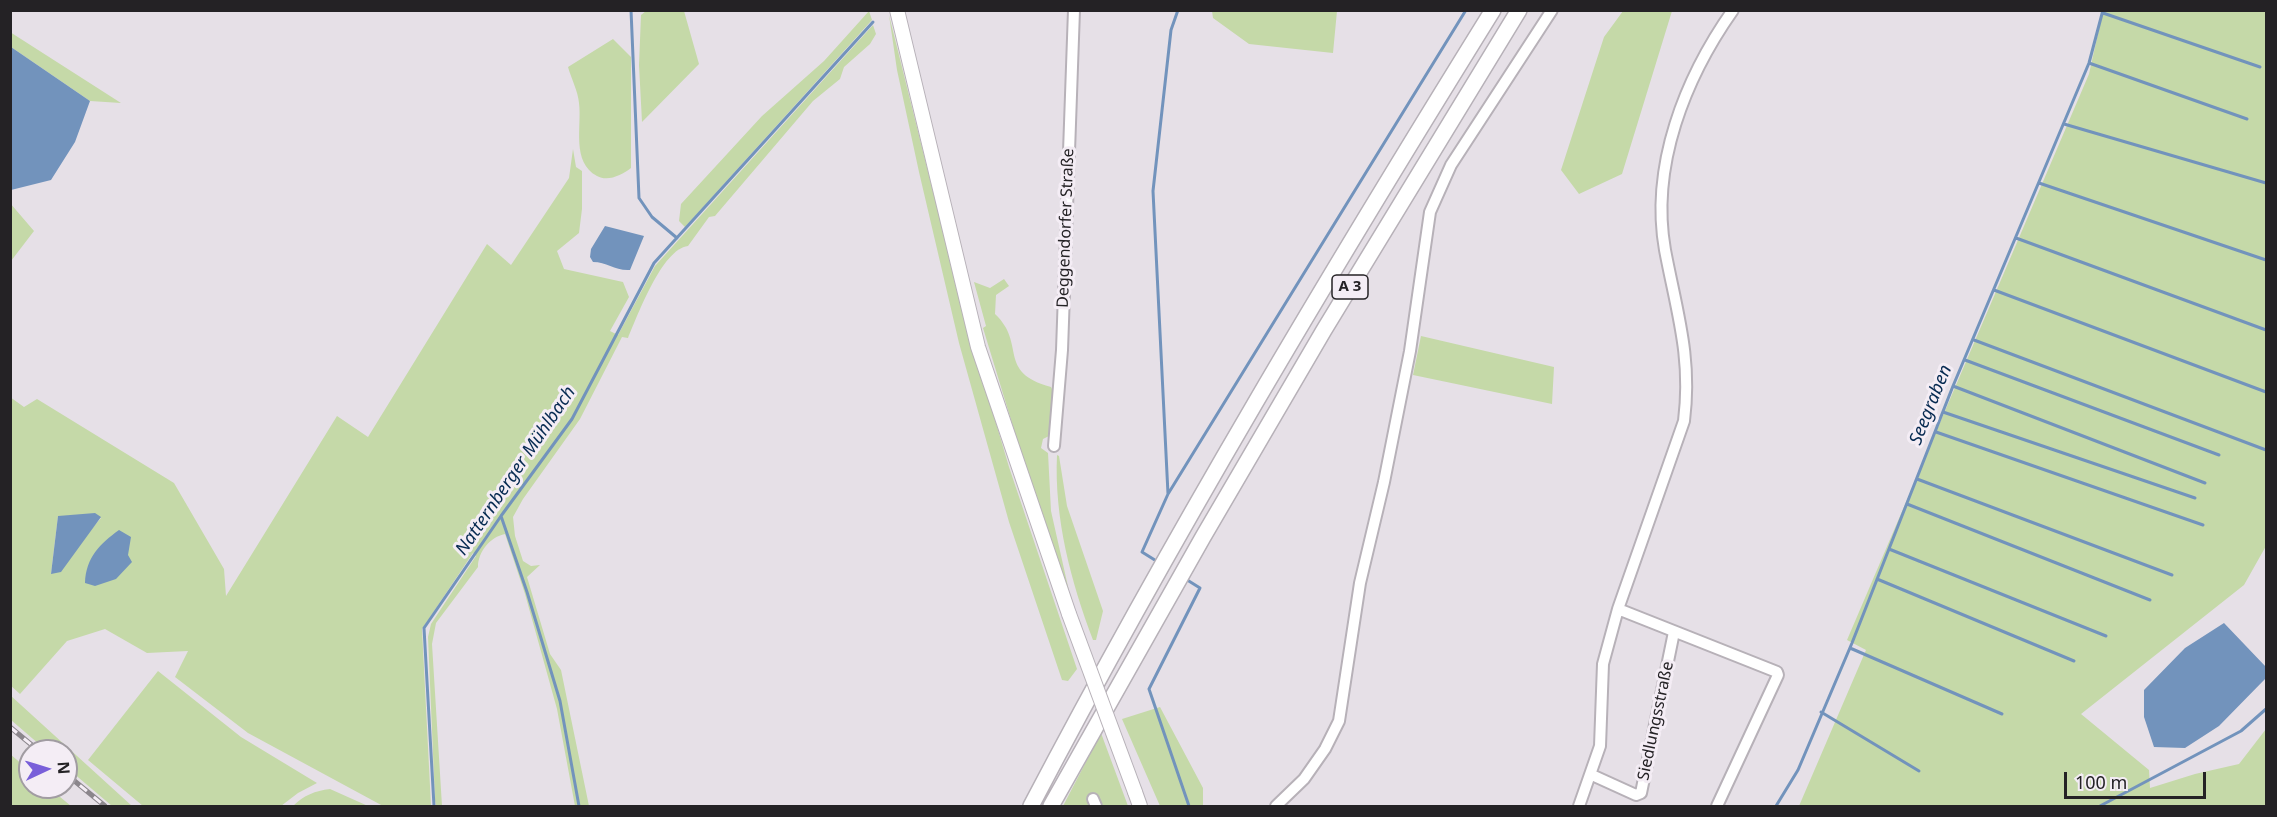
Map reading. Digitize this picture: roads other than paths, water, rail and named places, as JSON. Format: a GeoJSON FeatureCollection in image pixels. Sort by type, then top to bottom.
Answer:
{"type":"FeatureCollection","features":[{"type":"Feature","properties":{"kind":"highway","name":"A 3"},"geometry":{"type":"LineString","coordinates":[[1031,807],[1167,557],[1352,237],[1493,10]]}},
{"type":"Feature","properties":{"kind":"highway","name":"A 3"},"geometry":{"type":"LineString","coordinates":[[1051,807],[1175,585],[1373,247],[1519,10]]}},
{"type":"Feature","properties":{"kind":"main road"},"geometry":{"type":"LineString","coordinates":[[897,10],[978,348],[1069,614],[1140,807]]}},
{"type":"Feature","properties":{"kind":"street","name":"Deggendorfer Straße"},"geometry":{"type":"LineString","coordinates":[[1054,446],[1062,350],[1074,10]]}},
{"type":"Feature","properties":{"kind":"street"},"geometry":{"type":"LineString","coordinates":[[1276,807],[1304,779],[1325,749],[1339,721],[1360,583],[1384,482],[1410,351],[1430,212],[1451,165],[1552,10]]}},
{"type":"Feature","properties":{"kind":"street"},"geometry":{"type":"LineString","coordinates":[[1580,807],[1600,746],[1603,664],[1618,609],[1684,422],[1688,389],[1687,353],[1665,249],[1662,182],[1670,142],[1686,93],[1703,58],[1733,10]]}},
{"type":"Feature","properties":{"kind":"street"},"geometry":{"type":"LineString","coordinates":[[1618,609],[1778,675],[1717,807]]}},
{"type":"Feature","properties":{"kind":"street","name":"Siedlungsstraße"},"geometry":{"type":"LineString","coordinates":[[1592,775],[1636,795],[1641,793],[1674,632]]}},
{"type":"Feature","properties":{"kind":"water"},"geometry":{"type":"Polygon","coordinates":[[[11,47],[90,101],[75,142],[51,180],[11,190],[11,47]]]}},
{"type":"Feature","properties":{"kind":"water"},"geometry":{"type":"Polygon","coordinates":[[[605,226],[644,236],[630,270],[593,262],[590,257],[591,249],[605,226]]]}},
{"type":"Feature","properties":{"kind":"water"},"geometry":{"type":"Polygon","coordinates":[[[95,513],[101,517],[61,572],[51,574],[58,516],[95,513]]]}},
{"type":"Feature","properties":{"kind":"water"},"geometry":{"type":"Polygon","coordinates":[[[119,530],[131,537],[128,555],[132,562],[116,579],[95,586],[85,583],[91,558],[119,530]]]}},
{"type":"Feature","properties":{"kind":"water"},"geometry":{"type":"Polygon","coordinates":[[[2224,623],[2266,667],[2266,678],[2219,726],[2185,748],[2154,747],[2144,717],[2144,690],[2185,648],[2224,623]]]}},
{"type":"Feature","properties":{"kind":"waterway"},"geometry":{"type":"LineString","coordinates":[[631,10],[639,198],[652,217],[677,238]]}},
{"type":"Feature","properties":{"kind":"waterway"},"geometry":{"type":"LineString","coordinates":[[1158,562],[1142,552],[1168,494],[1153,191],[1171,30],[1178,10]]}},
{"type":"Feature","properties":{"kind":"waterway"},"geometry":{"type":"LineString","coordinates":[[1168,494],[1466,10]]}},
{"type":"Feature","properties":{"kind":"waterway","name":"Seegraben"},"geometry":{"type":"LineString","coordinates":[[1776,806],[1798,770],[1852,643],[1953,386],[2089,63],[2103,10]]}},
{"type":"Feature","properties":{"kind":"waterway"},"geometry":{"type":"LineString","coordinates":[[2103,13],[2260,67]]}},
{"type":"Feature","properties":{"kind":"waterway","name":"Natternberger Mühlbach"},"geometry":{"type":"LineString","coordinates":[[434,806],[424,628],[501,516],[572,419],[654,263],[873,22]]}},
{"type":"Feature","properties":{"kind":"waterway"},"geometry":{"type":"LineString","coordinates":[[2089,63],[2247,119]]}},
{"type":"Feature","properties":{"kind":"waterway"},"geometry":{"type":"LineString","coordinates":[[2064,124],[2266,183]]}},
{"type":"Feature","properties":{"kind":"waterway"},"geometry":{"type":"LineString","coordinates":[[2039,183],[2266,260]]}},
{"type":"Feature","properties":{"kind":"waterway"},"geometry":{"type":"LineString","coordinates":[[2016,238],[2266,330]]}},
{"type":"Feature","properties":{"kind":"waterway"},"geometry":{"type":"LineString","coordinates":[[1994,290],[2266,392]]}},
{"type":"Feature","properties":{"kind":"waterway"},"geometry":{"type":"LineString","coordinates":[[1974,340],[2266,450]]}},
{"type":"Feature","properties":{"kind":"waterway"},"geometry":{"type":"LineString","coordinates":[[1965,360],[2219,455]]}},
{"type":"Feature","properties":{"kind":"waterway"},"geometry":{"type":"LineString","coordinates":[[1953,386],[2205,483]]}},
{"type":"Feature","properties":{"kind":"waterway"},"geometry":{"type":"LineString","coordinates":[[1943,412],[2195,498]]}},
{"type":"Feature","properties":{"kind":"waterway"},"geometry":{"type":"LineString","coordinates":[[1936,432],[2203,525]]}},
{"type":"Feature","properties":{"kind":"waterway"},"geometry":{"type":"LineString","coordinates":[[1917,479],[2172,575]]}},
{"type":"Feature","properties":{"kind":"waterway"},"geometry":{"type":"LineString","coordinates":[[1907,504],[2150,600]]}},
{"type":"Feature","properties":{"kind":"waterway"},"geometry":{"type":"LineString","coordinates":[[501,516],[560,701],[579,806]]}},
{"type":"Feature","properties":{"kind":"waterway"},"geometry":{"type":"LineString","coordinates":[[1889,549],[2106,636]]}},
{"type":"Feature","properties":{"kind":"waterway"},"geometry":{"type":"LineString","coordinates":[[1184,578],[1200,588],[1149,689],[1189,806]]}},
{"type":"Feature","properties":{"kind":"waterway"},"geometry":{"type":"LineString","coordinates":[[1877,579],[2074,661]]}},
{"type":"Feature","properties":{"kind":"waterway"},"geometry":{"type":"LineString","coordinates":[[1850,648],[2002,714]]}},
{"type":"Feature","properties":{"kind":"waterway"},"geometry":{"type":"LineString","coordinates":[[2100,806],[2241,731],[2266,709]]}},
{"type":"Feature","properties":{"kind":"waterway"},"geometry":{"type":"LineString","coordinates":[[1821,712],[1919,771]]}},
{"type":"Feature","properties":{"kind":"railway"},"geometry":{"type":"LineString","coordinates":[[10,727],[24,739]]}},
{"type":"Feature","properties":{"kind":"railway"},"geometry":{"type":"LineString","coordinates":[[78,784],[105,806]]}}]}
